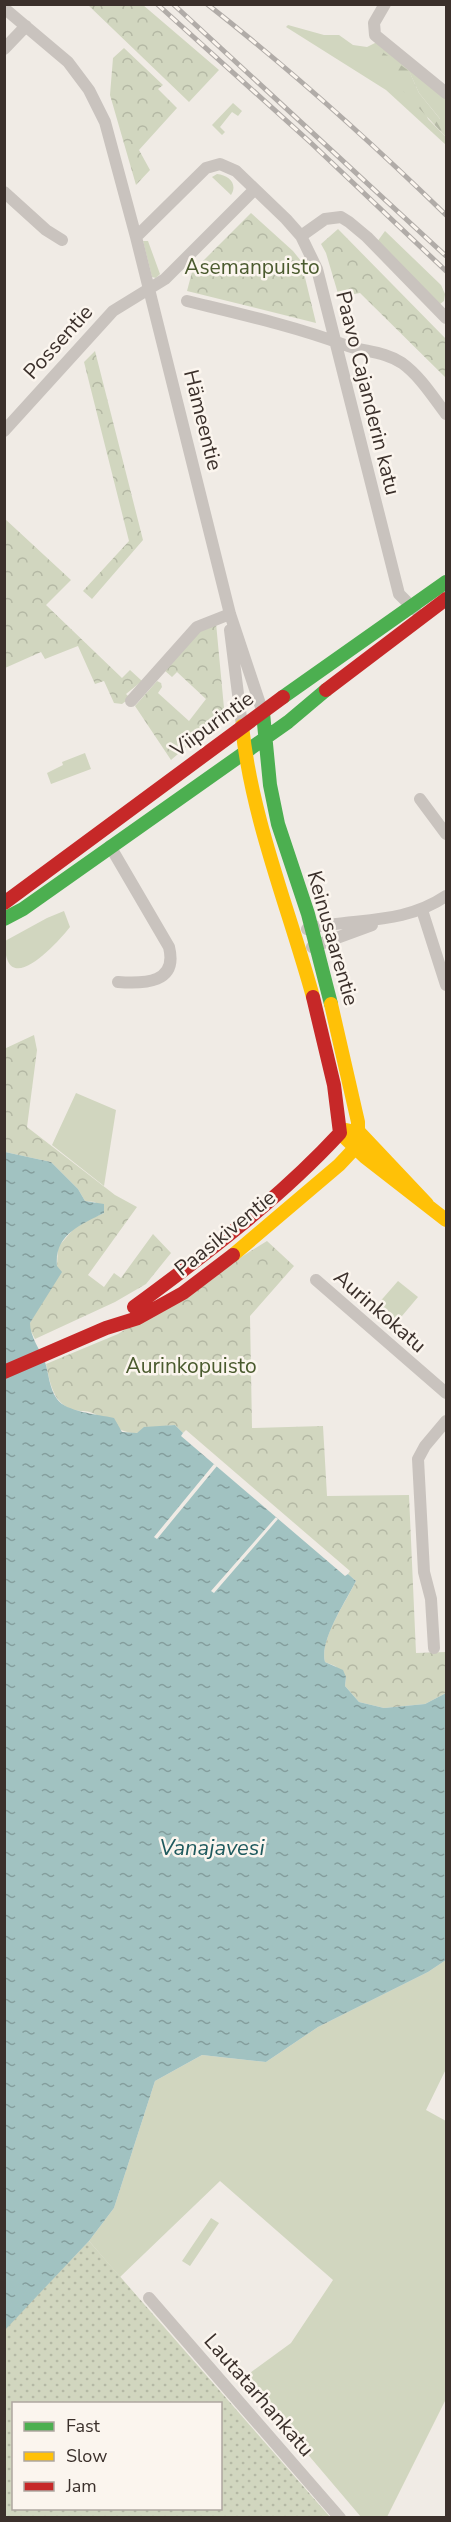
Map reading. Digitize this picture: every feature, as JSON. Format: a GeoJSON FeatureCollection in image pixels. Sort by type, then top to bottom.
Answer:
{"type":"FeatureCollection","features":[{"type":"Feature","properties":{"kind":"main road","name":"Viipurintie"},"geometry":{"type":"LineString","coordinates":[[4,903],[242,726],[447,582]]}},
{"type":"Feature","properties":{"kind":"main road","name":"Viipurintie"},"geometry":{"type":"LineString","coordinates":[[4,919],[23,909],[265,738],[447,599]]}},
{"type":"Feature","properties":{"kind":"main road","name":"Hämeentie"},"geometry":{"type":"LineString","coordinates":[[262,713],[265,738]]}},
{"type":"Feature","properties":{"kind":"main road","name":"Hämeentie"},"geometry":{"type":"LineString","coordinates":[[242,726],[245,752]]}},
{"type":"Feature","properties":{"kind":"main road","name":"Keinusaarentie"},"geometry":{"type":"LineString","coordinates":[[265,738],[270,785],[278,824],[316,946],[360,1133]]}},
{"type":"Feature","properties":{"kind":"main road","name":"Keinusaarentie"},"geometry":{"type":"LineString","coordinates":[[245,752],[257,818],[294,933],[324,1039],[340,1117],[340,1133]]}},
{"type":"Feature","properties":{"kind":"main road"},"geometry":{"type":"LineString","coordinates":[[427,1204],[360,1133],[346,1130],[340,1133],[382,1172],[447,1220]]}},
{"type":"Feature","properties":{"kind":"main road","name":"Paasikiventie"},"geometry":{"type":"LineString","coordinates":[[106,1328],[198,1260],[314,1161],[340,1133]]}},
{"type":"Feature","properties":{"kind":"main road"},"geometry":{"type":"LineString","coordinates":[[355,1148],[360,1133]]}},
{"type":"Feature","properties":{"kind":"main road","name":"Paasikiventie"},"geometry":{"type":"LineString","coordinates":[[4,1372],[106,1328],[138,1318],[183,1293],[259,1235],[355,1148]]}},
{"type":"Feature","properties":{"kind":"street"},"geometry":{"type":"LineString","coordinates":[[385,4],[374,24],[375,35],[447,93]]}},
{"type":"Feature","properties":{"kind":"street","name":"Hämeentie"},"geometry":{"type":"LineString","coordinates":[[4,8],[67,61],[89,90],[105,122],[230,614],[262,713]]}},
{"type":"Feature","properties":{"kind":"street"},"geometry":{"type":"LineString","coordinates":[[4,49],[26,26]]}},
{"type":"Feature","properties":{"kind":"street","name":"Paavo Cajanderin katu"},"geometry":{"type":"LineString","coordinates":[[136,237],[206,168],[212,165],[229,166],[301,236],[317,269],[399,594],[422,617]]}},
{"type":"Feature","properties":{"kind":"street"},"geometry":{"type":"LineString","coordinates":[[148,289],[182,265],[254,190]]}},
{"type":"Feature","properties":{"kind":"street"},"geometry":{"type":"LineString","coordinates":[[4,192],[46,230],[62,240]]}},
{"type":"Feature","properties":{"kind":"street"},"geometry":{"type":"LineString","coordinates":[[301,236],[325,219],[341,217],[350,222],[447,318]]}},
{"type":"Feature","properties":{"kind":"street","name":"Possentie"},"geometry":{"type":"LineString","coordinates":[[4,431],[113,311],[148,289]]}},
{"type":"Feature","properties":{"kind":"street"},"geometry":{"type":"LineString","coordinates":[[187,301],[388,355],[402,363],[418,378],[447,414]]}},
{"type":"Feature","properties":{"kind":"street"},"geometry":{"type":"LineString","coordinates":[[131,701],[197,627],[230,614]]}},
{"type":"Feature","properties":{"kind":"street","name":"Hämeentie"},"geometry":{"type":"LineString","coordinates":[[230,614],[230,638],[242,726]]}},
{"type":"Feature","properties":{"kind":"street"},"geometry":{"type":"LineString","coordinates":[[420,799],[447,834]]}},
{"type":"Feature","properties":{"kind":"street"},"geometry":{"type":"LineString","coordinates":[[110,846],[169,946],[172,958],[167,972],[154,980],[136,983],[118,981]]}},
{"type":"Feature","properties":{"kind":"street"},"geometry":{"type":"LineString","coordinates":[[299,950],[316,946],[385,920],[422,910],[447,896]]}},
{"type":"Feature","properties":{"kind":"street"},"geometry":{"type":"LineString","coordinates":[[422,910],[447,985]]}},
{"type":"Feature","properties":{"kind":"street"},"geometry":{"type":"LineString","coordinates":[[294,933],[311,928],[385,920]]}},
{"type":"Feature","properties":{"kind":"street","name":"Aurinkokatu"},"geometry":{"type":"LineString","coordinates":[[316,1280],[447,1393]]}},
{"type":"Feature","properties":{"kind":"street"},"geometry":{"type":"LineString","coordinates":[[434,1648],[431,1599],[424,1572],[418,1458],[425,1446],[447,1421]]}},
{"type":"Feature","properties":{"kind":"street","name":"Lautatarhankatu"},"geometry":{"type":"LineString","coordinates":[[149,2298],[340,2517]]}},
{"type":"Feature","properties":{"kind":"green space"},"geometry":{"type":"Polygon","coordinates":[[[88,5],[143,5],[219,70],[189,102],[88,5]]]}},
{"type":"Feature","properties":{"kind":"green space"},"geometry":{"type":"Polygon","coordinates":[[[288,25],[324,35],[339,35],[353,45],[367,47],[377,42],[446,96],[446,116],[441,120],[419,93],[409,71],[428,119],[446,137],[446,145],[386,90],[286,27],[288,25]]]}},
{"type":"Feature","properties":{"kind":"green space"},"geometry":{"type":"Polygon","coordinates":[[[124,48],[163,85],[158,89],[177,108],[139,150],[150,170],[136,185],[110,95],[113,58],[124,48]]]}},
{"type":"Feature","properties":{"kind":"green space"},"geometry":{"type":"Polygon","coordinates":[[[377,48],[409,71],[419,93],[440,119],[446,116],[446,137],[373,59],[377,48]]]}},
{"type":"Feature","properties":{"kind":"green space"},"geometry":{"type":"Polygon","coordinates":[[[233,103],[242,111],[238,116],[232,112],[220,127],[225,132],[222,135],[212,125],[233,103]]]}},
{"type":"Feature","properties":{"kind":"green space"},"geometry":{"type":"Polygon","coordinates":[[[217,174],[225,176],[233,184],[231,195],[212,177],[217,174]]]}},
{"type":"Feature","properties":{"kind":"green space","name":"Asemanpuisto"},"geometry":{"type":"Polygon","coordinates":[[[251,213],[301,261],[316,323],[187,291],[192,272],[251,213]]]}},
{"type":"Feature","properties":{"kind":"green space","name":"Asemanpuisto"},"geometry":{"type":"Polygon","coordinates":[[[338,229],[446,339],[446,378],[360,293],[339,297],[326,253],[321,244],[338,229]]]}},
{"type":"Feature","properties":{"kind":"green space"},"geometry":{"type":"Polygon","coordinates":[[[385,231],[441,285],[445,294],[444,301],[440,304],[377,242],[385,231]]]}},
{"type":"Feature","properties":{"kind":"green space"},"geometry":{"type":"Polygon","coordinates":[[[143,241],[148,241],[160,274],[156,278],[152,277],[143,241]]]}},
{"type":"Feature","properties":{"kind":"green space"},"geometry":{"type":"Polygon","coordinates":[[[95,351],[143,540],[92,599],[83,591],[129,541],[84,362],[95,351]]]}},
{"type":"Feature","properties":{"kind":"green space"},"geometry":{"type":"Polygon","coordinates":[[[4,518],[71,580],[46,605],[122,678],[130,670],[142,681],[126,694],[130,698],[122,704],[114,703],[104,681],[95,684],[78,646],[45,659],[41,652],[5,668],[4,518]]]}},
{"type":"Feature","properties":{"kind":"green space"},"geometry":{"type":"Polygon","coordinates":[[[216,623],[224,708],[199,736],[171,760],[135,706],[157,681],[162,687],[158,693],[189,721],[206,699],[177,672],[172,677],[164,670],[199,630],[216,623]]]}},
{"type":"Feature","properties":{"kind":"green space"},"geometry":{"type":"Polygon","coordinates":[[[85,753],[91,769],[51,784],[47,773],[63,765],[62,762],[85,753]]]}},
{"type":"Feature","properties":{"kind":"green space"},"geometry":{"type":"Polygon","coordinates":[[[64,911],[70,927],[63,936],[32,964],[21,968],[13,967],[7,958],[5,941],[64,911]]]}},
{"type":"Feature","properties":{"kind":"green space"},"geometry":{"type":"Polygon","coordinates":[[[34,1035],[37,1050],[27,1127],[115,1195],[137,1207],[88,1275],[104,1287],[114,1273],[121,1278],[153,1234],[171,1253],[146,1284],[115,1302],[35,1339],[30,1323],[57,1266],[58,1247],[78,1224],[104,1213],[95,1202],[85,1201],[78,1189],[51,1162],[5,1152],[4,1049],[34,1035]]]}},
{"type":"Feature","properties":{"kind":"green space"},"geometry":{"type":"Polygon","coordinates":[[[76,1093],[116,1110],[104,1186],[52,1145],[76,1093]]]}},
{"type":"Feature","properties":{"kind":"green space","name":"Aurinkopuisto"},"geometry":{"type":"Polygon","coordinates":[[[267,1241],[294,1266],[250,1316],[252,1428],[323,1426],[327,1496],[409,1495],[416,1653],[446,1652],[446,1693],[425,1704],[384,1708],[359,1702],[345,1686],[346,1677],[335,1666],[325,1662],[324,1653],[330,1632],[356,1581],[348,1574],[350,1571],[186,1430],[183,1433],[175,1425],[139,1433],[128,1432],[92,1413],[75,1411],[66,1407],[61,1403],[51,1385],[46,1364],[118,1334],[267,1241]]]}},
{"type":"Feature","properties":{"kind":"green space"},"geometry":{"type":"Polygon","coordinates":[[[398,1281],[418,1297],[391,1329],[370,1313],[398,1281]]]}},
{"type":"Feature","properties":{"kind":"green space"},"geometry":{"type":"Polygon","coordinates":[[[446,1960],[446,2069],[426,2110],[446,2121],[446,2399],[387,2517],[361,2517],[243,2378],[291,2343],[333,2280],[220,2181],[120,2277],[89,2241],[114,2208],[155,2081],[202,2055],[266,2062],[318,2027],[428,1972],[446,1960]]]}},
{"type":"Feature","properties":{"kind":"green space"},"geometry":{"type":"Polygon","coordinates":[[[211,2218],[219,2223],[190,2266],[182,2261],[211,2218]]]}},
{"type":"Feature","properties":{"kind":"green space"},"geometry":{"type":"Polygon","coordinates":[[[89,2241],[330,2517],[5,2517],[4,2330],[89,2241]]]}},
{"type":"Feature","properties":{"kind":"water","name":"Vanajavesi"},"geometry":{"type":"Polygon","coordinates":[[[5,1152],[51,1162],[78,1189],[85,1201],[104,1204],[104,1213],[70,1232],[64,1239],[57,1255],[57,1266],[62,1272],[30,1323],[57,1399],[75,1410],[114,1418],[122,1432],[137,1433],[144,1427],[175,1425],[183,1433],[181,1436],[345,1576],[348,1574],[356,1581],[330,1632],[324,1653],[325,1662],[343,1670],[346,1677],[345,1686],[359,1702],[384,1708],[425,1704],[446,1693],[446,1960],[428,1972],[318,2027],[266,2062],[202,2055],[155,2081],[114,2208],[89,2241],[5,2330],[5,1152]]]}},
{"type":"Feature","properties":{"kind":"pier"},"geometry":{"type":"Polygon","coordinates":[[[214,1464],[217,1466],[157,1539],[154,1537],[214,1464]]]}},
{"type":"Feature","properties":{"kind":"pier"},"geometry":{"type":"Polygon","coordinates":[[[276,1517],[278,1519],[214,1593],[211,1591],[276,1517]]]}},
{"type":"Feature","properties":{"kind":"railway"},"geometry":{"type":"LineString","coordinates":[[157,4],[310,142],[446,271]]}},
{"type":"Feature","properties":{"kind":"railway"},"geometry":{"type":"LineString","coordinates":[[173,4],[446,256]]}},
{"type":"Feature","properties":{"kind":"railway"},"geometry":{"type":"LineString","coordinates":[[207,4],[330,106],[446,215]]}},
{"type":"Feature","properties":{"kind":"traffic: fast"},"geometry":{"type":"LineString","coordinates":[[283,697],[446,582]]}},
{"type":"Feature","properties":{"kind":"traffic: fast"},"geometry":{"type":"LineString","coordinates":[[4,919],[23,909],[288,722],[326,690]]}},
{"type":"Feature","properties":{"kind":"traffic: fast"},"geometry":{"type":"LineString","coordinates":[[263,713],[270,785],[278,824],[308,914],[331,1004]]}},
{"type":"Feature","properties":{"kind":"traffic: slow"},"geometry":{"type":"LineString","coordinates":[[242,726],[262,829],[313,997]]}},
{"type":"Feature","properties":{"kind":"traffic: slow"},"geometry":{"type":"LineString","coordinates":[[233,1255],[339,1165],[355,1148],[358,1141],[358,1122],[331,1004]]}},
{"type":"Feature","properties":{"kind":"traffic: slow"},"geometry":{"type":"LineString","coordinates":[[427,1204],[360,1133],[346,1130],[340,1133],[365,1157],[446,1220]]}},
{"type":"Feature","properties":{"kind":"traffic: jam"},"geometry":{"type":"LineString","coordinates":[[326,690],[446,599]]}},
{"type":"Feature","properties":{"kind":"traffic: jam"},"geometry":{"type":"LineString","coordinates":[[4,903],[283,697]]}},
{"type":"Feature","properties":{"kind":"traffic: jam"},"geometry":{"type":"LineString","coordinates":[[134,1307],[215,1246],[267,1203],[340,1133],[334,1085],[313,997]]}},
{"type":"Feature","properties":{"kind":"traffic: jam"},"geometry":{"type":"LineString","coordinates":[[4,1372],[106,1328],[138,1318],[183,1293],[233,1255]]}}]}
